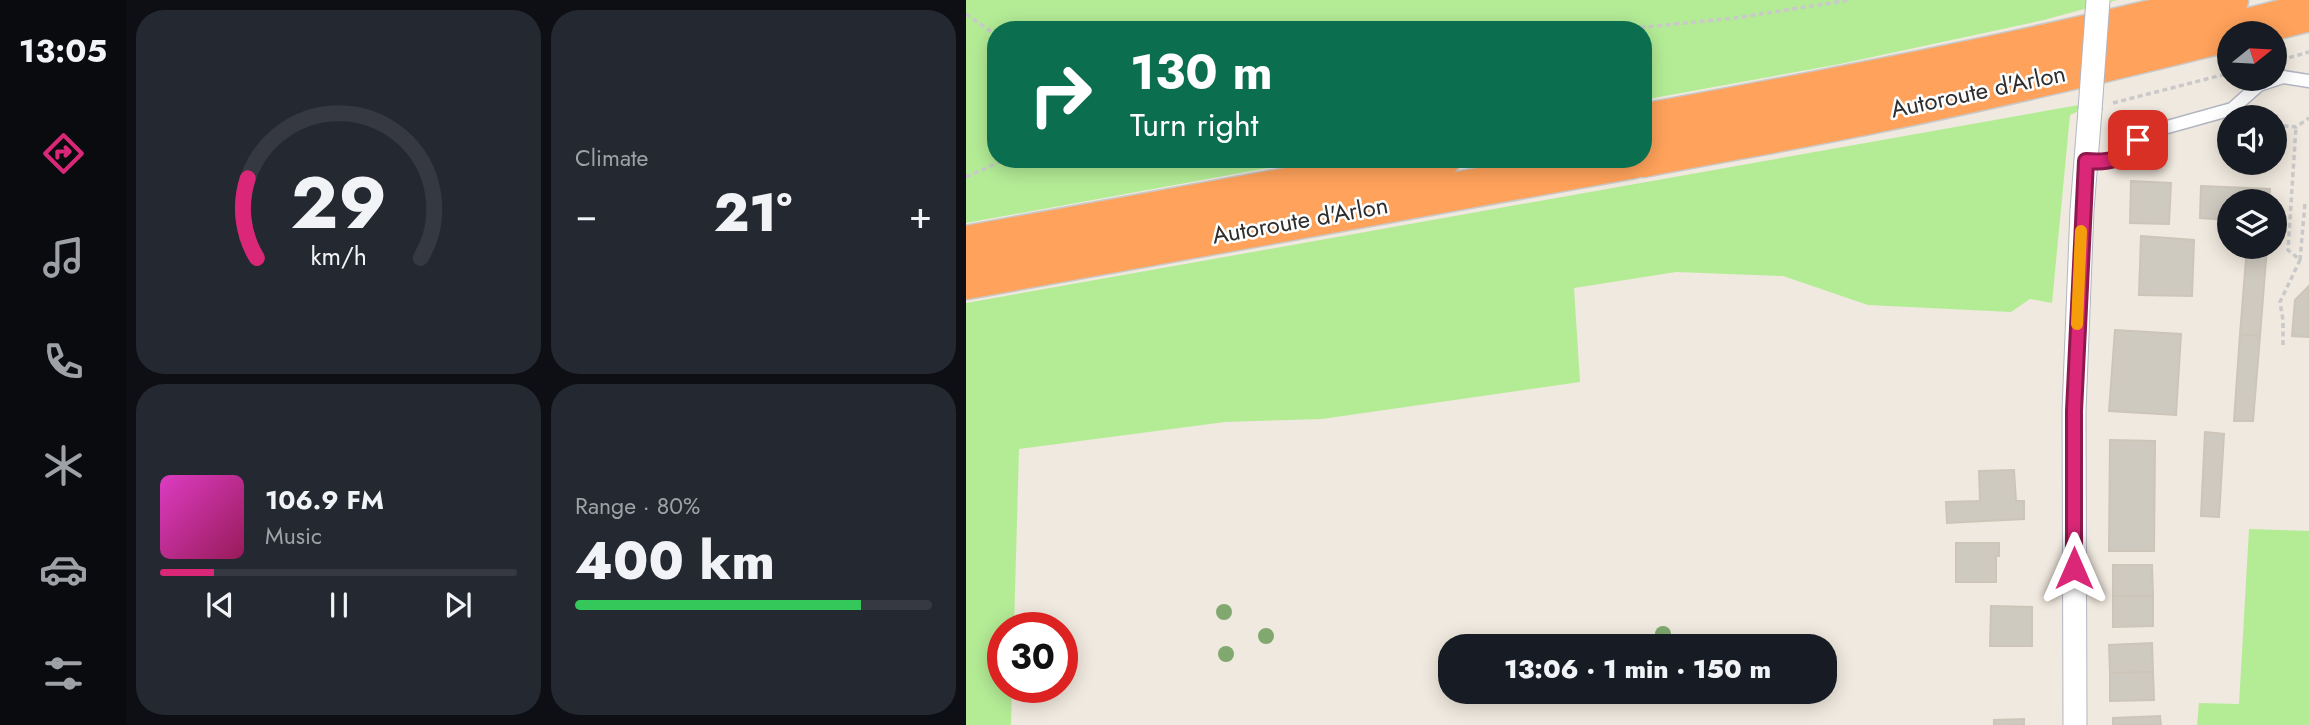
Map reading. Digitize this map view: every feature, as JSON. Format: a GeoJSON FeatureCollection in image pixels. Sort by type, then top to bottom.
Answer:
{"type":"FeatureCollection","features":[{"type":"Feature","properties":{"kind":"highway","name":"Autoroute d'Arlon"},"geometry":{"type":"LineString","coordinates":[[1652,121],[1847,86],[2229,0]]}},
{"type":"Feature","properties":{"kind":"highway","name":"Autoroute d'Arlon"},"geometry":{"type":"LineString","coordinates":[[1652,156],[2014,84],[2309,12]]}},
{"type":"Feature","properties":{"kind":"highway","name":"Autoroute d'Arlon"},"geometry":{"type":"LineString","coordinates":[[966,245],[1391,168]]}},
{"type":"Feature","properties":{"kind":"highway","name":"Autoroute d'Arlon"},"geometry":{"type":"LineString","coordinates":[[966,280],[1584,168]]}},
{"type":"Feature","properties":{"kind":"street"},"geometry":{"type":"LineString","coordinates":[[2075,725],[2074,411],[2086,161],[2098,0]]}},
{"type":"Feature","properties":{"kind":"lane"},"geometry":{"type":"LineString","coordinates":[[2086,161],[2108,162],[2122,156],[2138,140],[2153,131],[2232,109],[2259,85],[2283,78],[2309,81]]}},
{"type":"Feature","properties":{"kind":"path"},"geometry":{"type":"LineString","coordinates":[[1652,26],[1735,18],[1850,0]]}},
{"type":"Feature","properties":{"kind":"path"},"geometry":{"type":"LineString","coordinates":[[966,14],[987,29]]}},
{"type":"Feature","properties":{"kind":"path"},"geometry":{"type":"LineString","coordinates":[[2287,58],[2309,52]]}},
{"type":"Feature","properties":{"kind":"path"},"geometry":{"type":"LineString","coordinates":[[2090,110],[2217,76]]}},
{"type":"Feature","properties":{"kind":"path"},"geometry":{"type":"LineString","coordinates":[[2287,126],[2296,127],[2309,118]]}},
{"type":"Feature","properties":{"kind":"path"},"geometry":{"type":"LineString","coordinates":[[2296,127],[2288,250],[2300,260]]}},
{"type":"Feature","properties":{"kind":"path"},"geometry":{"type":"LineString","coordinates":[[966,177],[987,168]]}},
{"type":"Feature","properties":{"kind":"path"},"geometry":{"type":"LineString","coordinates":[[2283,345],[2280,302],[2300,260],[2305,203]]}},
{"type":"Feature","properties":{"kind":"green space"},"geometry":{"type":"Polygon","coordinates":[[[966,0],[2117,0],[2044,20],[1840,64],[1652,98],[1652,21],[987,21],[987,168],[1268,168],[966,223],[966,0]]]}},
{"type":"Feature","properties":{"kind":"green space"},"geometry":{"type":"Polygon","coordinates":[[[2101,101],[2070,115],[2052,303],[2030,299],[2011,312],[1868,305],[1783,276],[1676,272],[1574,288],[1580,382],[1322,419],[1225,422],[1019,449],[1014,612],[987,612],[987,703],[1012,703],[1011,725],[966,725],[966,303],[2101,101]]]}},
{"type":"Feature","properties":{"kind":"green space"},"geometry":{"type":"Polygon","coordinates":[[[2249,529],[2309,531],[2309,725],[2197,725],[2199,703],[2239,704],[2249,529]]]}},
{"type":"Feature","properties":{"kind":"building"},"geometry":{"type":"Polygon","coordinates":[[[2131,181],[2171,183],[2169,224],[2130,223],[2131,181]]]}},
{"type":"Feature","properties":{"kind":"building"},"geometry":{"type":"Polygon","coordinates":[[[2201,186],[2270,189],[2217,189],[2217,219],[2200,218],[2201,186]]]}},
{"type":"Feature","properties":{"kind":"building"},"geometry":{"type":"Polygon","coordinates":[[[2141,236],[2194,240],[2192,296],[2139,295],[2141,236]]]}},
{"type":"Feature","properties":{"kind":"building"},"geometry":{"type":"Polygon","coordinates":[[[2246,259],[2266,259],[2260,336],[2240,334],[2246,259]]]}},
{"type":"Feature","properties":{"kind":"building"},"geometry":{"type":"Polygon","coordinates":[[[2309,286],[2309,337],[2292,336],[2295,300],[2309,286]]]}},
{"type":"Feature","properties":{"kind":"building"},"geometry":{"type":"Polygon","coordinates":[[[2115,330],[2181,334],[2176,415],[2109,411],[2115,330]]]}},
{"type":"Feature","properties":{"kind":"building"},"geometry":{"type":"Polygon","coordinates":[[[2240,334],[2260,336],[2253,421],[2234,421],[2240,334]]]}},
{"type":"Feature","properties":{"kind":"building"},"geometry":{"type":"Polygon","coordinates":[[[2205,432],[2224,434],[2219,517],[2201,516],[2205,432]]]}},
{"type":"Feature","properties":{"kind":"building"},"geometry":{"type":"Polygon","coordinates":[[[2110,440],[2155,441],[2154,551],[2109,551],[2110,440]]]}},
{"type":"Feature","properties":{"kind":"building"},"geometry":{"type":"Polygon","coordinates":[[[2014,470],[2016,501],[2024,501],[2024,519],[1947,523],[1946,502],[1980,501],[1979,471],[2014,470]]]}},
{"type":"Feature","properties":{"kind":"building"},"geometry":{"type":"Polygon","coordinates":[[[1956,543],[1999,543],[1996,582],[1956,582],[1956,543]]]}},
{"type":"Feature","properties":{"kind":"building"},"geometry":{"type":"Polygon","coordinates":[[[2113,565],[2152,565],[2153,596],[2113,596],[2113,565]]]}},
{"type":"Feature","properties":{"kind":"building"},"geometry":{"type":"Polygon","coordinates":[[[2113,596],[2153,596],[2153,626],[2113,627],[2113,596]]]}},
{"type":"Feature","properties":{"kind":"building"},"geometry":{"type":"Polygon","coordinates":[[[1991,606],[2032,607],[2032,646],[1990,646],[1991,606]]]}},
{"type":"Feature","properties":{"kind":"building"},"geometry":{"type":"Polygon","coordinates":[[[2152,643],[2153,672],[2110,673],[2109,645],[2152,643]]]}},
{"type":"Feature","properties":{"kind":"building"},"geometry":{"type":"Polygon","coordinates":[[[2153,672],[2154,700],[2110,701],[2110,673],[2153,672]]]}},
{"type":"Feature","properties":{"kind":"building"},"geometry":{"type":"Polygon","coordinates":[[[2160,716],[2161,725],[2113,725],[2113,718],[2160,716]]]}},
{"type":"Feature","properties":{"kind":"building"},"geometry":{"type":"Polygon","coordinates":[[[2024,719],[2024,725],[1994,725],[1994,720],[2024,719]]]}},
{"type":"Feature","properties":{"kind":"slow traffic"},"geometry":{"type":"LineString","coordinates":[[2077,324],[2081,231]]}},
{"type":"Feature","properties":{"kind":"route"},"geometry":{"type":"LineString","coordinates":[[2074,568],[2074,411],[2086,161],[2108,162],[2122,156],[2138,140]]}}]}
